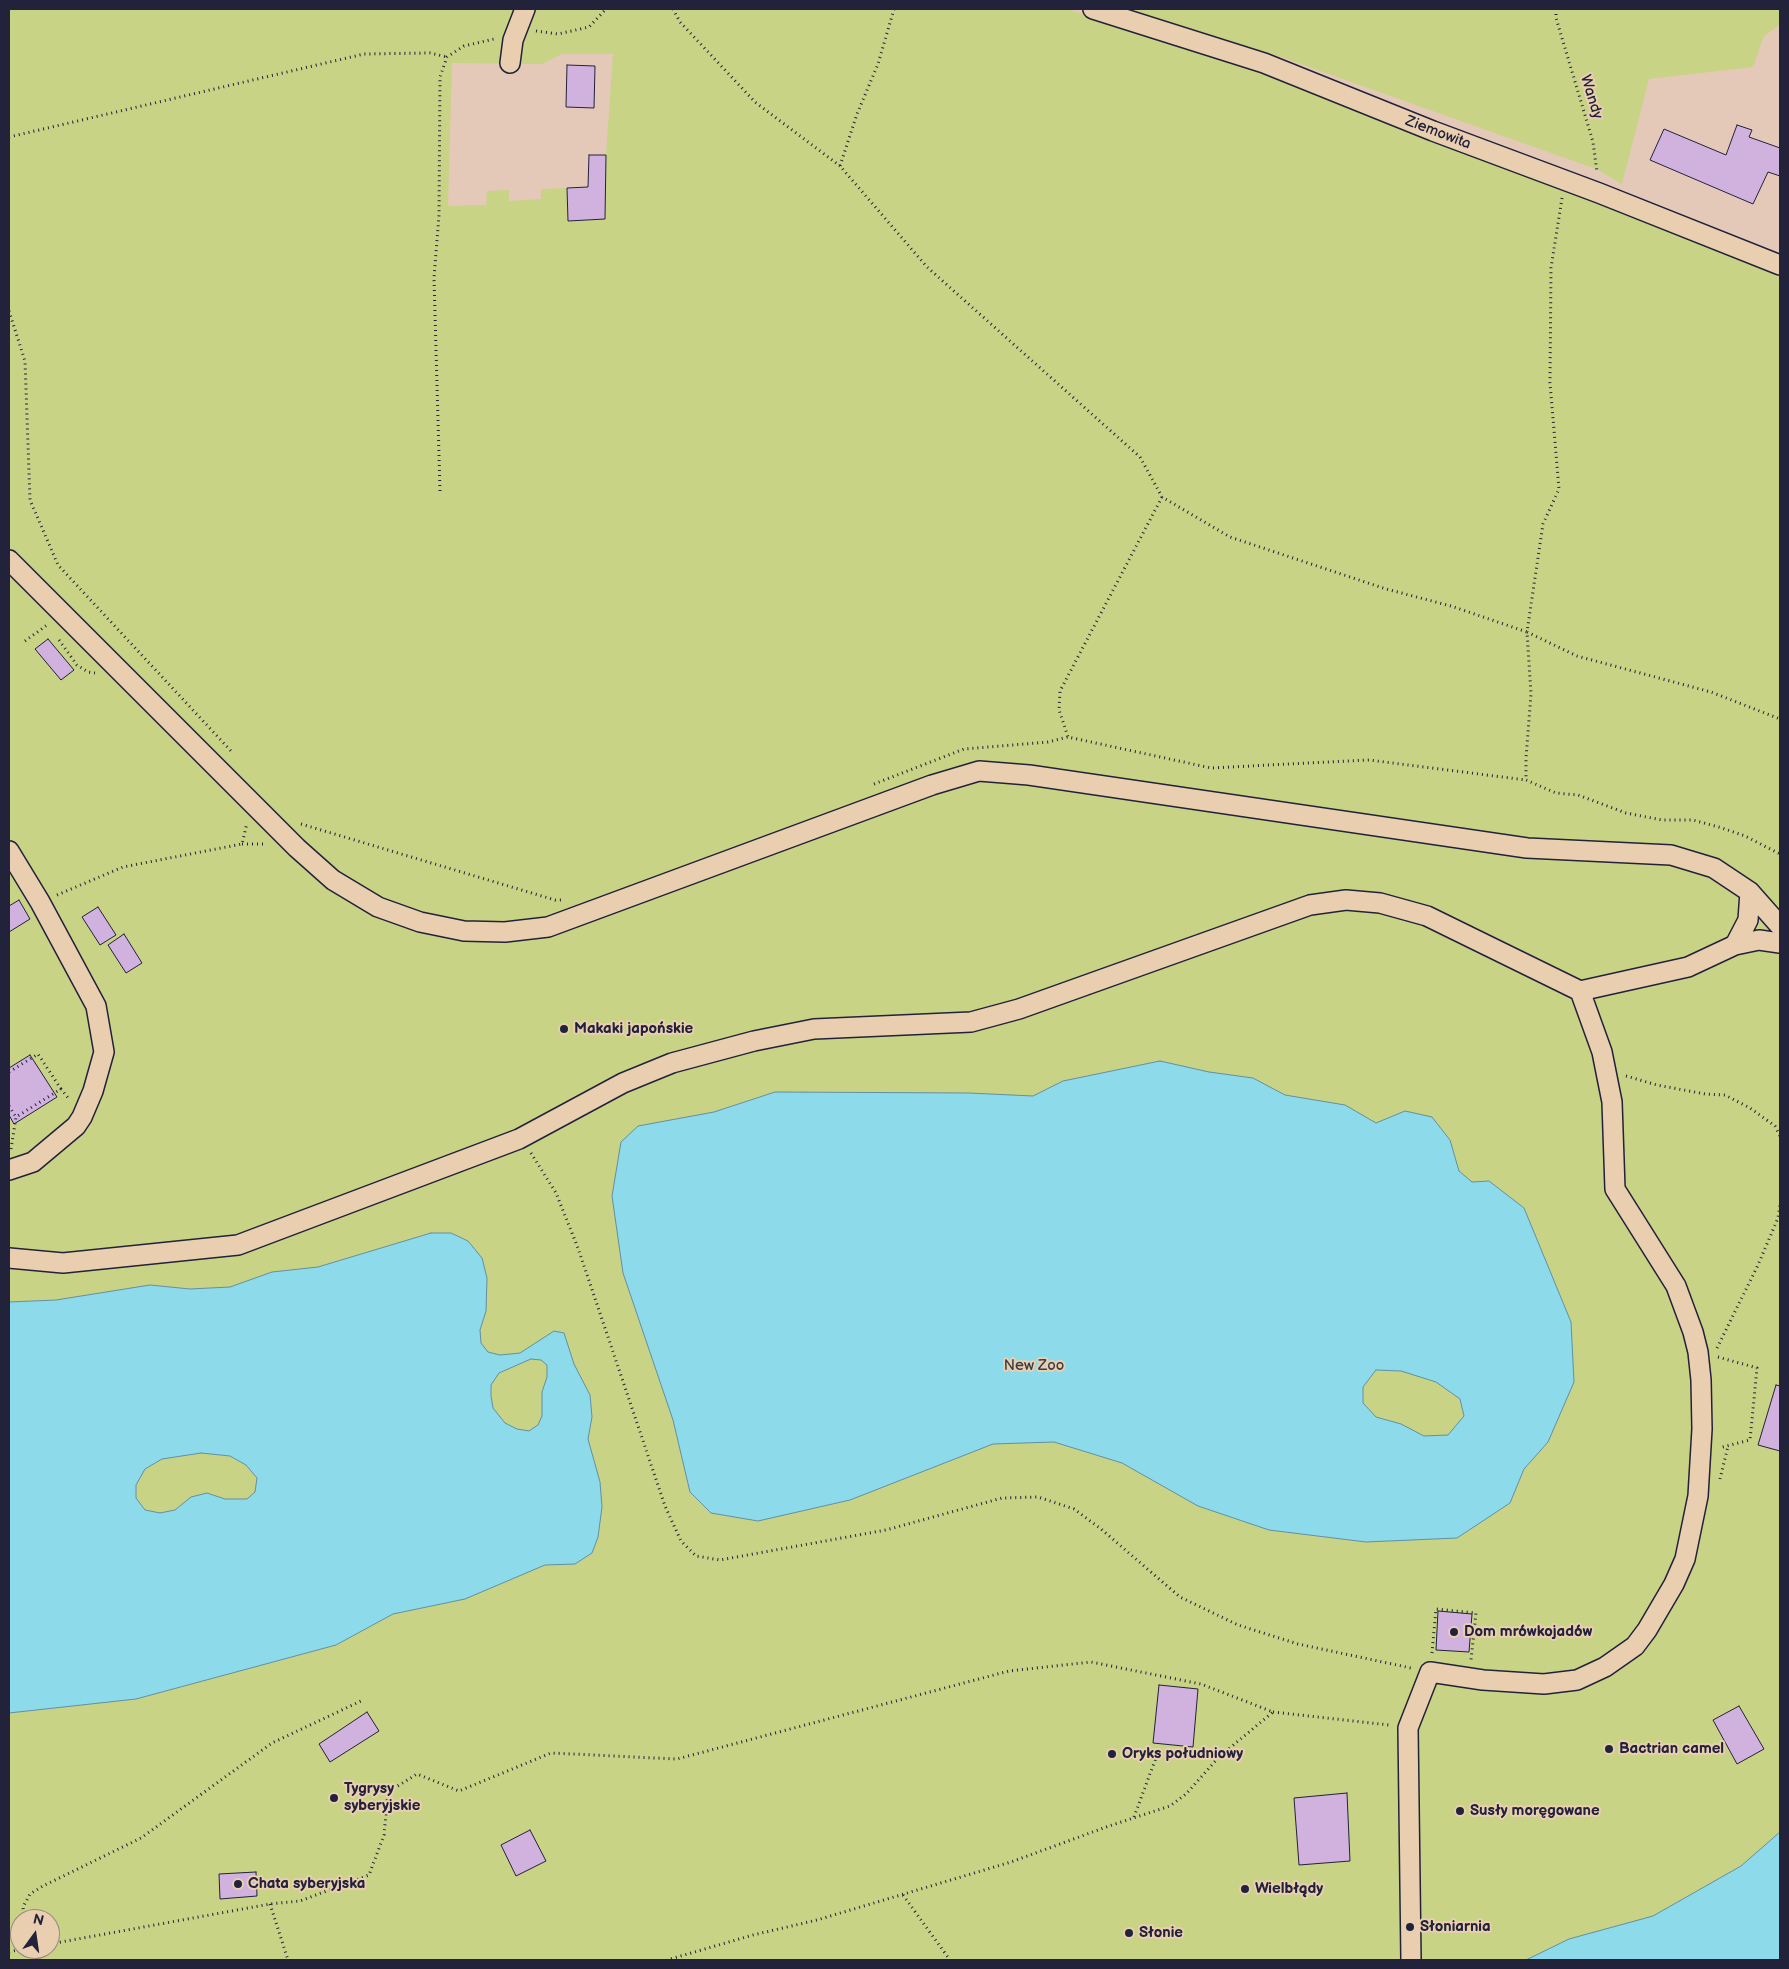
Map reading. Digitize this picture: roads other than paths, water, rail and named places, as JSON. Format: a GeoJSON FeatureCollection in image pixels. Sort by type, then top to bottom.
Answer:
{"type":"FeatureCollection","features":[{"type":"Feature","properties":{"kind":"street"},"geometry":{"type":"LineString","coordinates":[[510,63],[516,35],[525,9]]}},
{"type":"Feature","properties":{"kind":"street","name":"Ziemowita"},"geometry":{"type":"LineString","coordinates":[[1093,9],[1264,63],[1433,131],[1599,193],[1780,266]]}},
{"type":"Feature","properties":{"kind":"street"},"geometry":{"type":"LineString","coordinates":[[9,560],[297,848],[333,880],[378,907],[420,922],[464,931],[505,932],[548,927],[932,785],[979,771],[1029,774],[1527,848],[1671,855],[1714,868],[1750,892],[1780,926]]}},
{"type":"Feature","properties":{"kind":"street"},"geometry":{"type":"LineString","coordinates":[[9,851],[40,902],[96,1006],[104,1052],[93,1090],[82,1117],[76,1126],[33,1162],[9,1170]]}},
{"type":"Feature","properties":{"kind":"street"},"geometry":{"type":"LineString","coordinates":[[1735,945],[1748,920],[1750,892]]}},
{"type":"Feature","properties":{"kind":"street"},"geometry":{"type":"LineString","coordinates":[[9,1258],[63,1263],[238,1245],[519,1139],[623,1082],[672,1064],[754,1041],[814,1030],[971,1022],[1019,1009],[1310,905],[1346,900],[1380,903],[1427,916],[1580,991],[1688,967],[1735,945],[1759,940],[1780,943]]}},
{"type":"Feature","properties":{"kind":"street"},"geometry":{"type":"LineString","coordinates":[[1410,1960],[1408,1728],[1430,1672],[1469,1678],[1544,1684],[1577,1680],[1606,1667],[1634,1646],[1647,1630],[1674,1584],[1684,1559],[1698,1496],[1701,1453],[1701,1380],[1698,1352],[1693,1332],[1676,1286],[1615,1189],[1612,1102],[1602,1052],[1580,991]]}},
{"type":"Feature","properties":{"kind":"water"},"geometry":{"type":"Polygon","coordinates":[[[1160,1061],[1209,1072],[1253,1078],[1285,1095],[1345,1105],[1376,1123],[1405,1111],[1432,1117],[1450,1140],[1459,1171],[1472,1182],[1489,1181],[1524,1208],[1571,1322],[1574,1382],[1548,1442],[1524,1469],[1510,1503],[1457,1538],[1366,1542],[1269,1530],[1198,1506],[1122,1463],[1054,1442],[993,1444],[850,1500],[758,1521],[711,1513],[690,1492],[673,1420],[623,1273],[612,1196],[621,1142],[638,1126],[714,1112],[775,1092],[969,1093],[1033,1096],[1063,1081],[1160,1061]],[[1376,1370],[1363,1387],[1363,1403],[1376,1417],[1401,1424],[1424,1436],[1448,1435],[1464,1416],[1460,1399],[1436,1382],[1401,1371],[1376,1370]]]}},
{"type":"Feature","properties":{"kind":"water"},"geometry":{"type":"Polygon","coordinates":[[[431,1233],[451,1233],[468,1241],[482,1258],[487,1278],[486,1311],[480,1330],[481,1343],[488,1352],[500,1355],[520,1353],[554,1331],[564,1333],[574,1364],[590,1395],[592,1417],[588,1439],[600,1482],[602,1507],[598,1537],[592,1553],[575,1564],[545,1565],[465,1599],[393,1614],[336,1645],[136,1699],[9,1713],[9,1302],[56,1300],[150,1285],[190,1289],[230,1287],[272,1272],[318,1267],[431,1233]],[[531,1359],[499,1373],[491,1385],[493,1408],[505,1423],[517,1429],[529,1431],[538,1425],[542,1416],[542,1392],[547,1377],[547,1365],[541,1360],[531,1359]],[[201,1453],[162,1459],[145,1469],[136,1485],[136,1498],[145,1510],[160,1513],[175,1510],[191,1497],[207,1493],[225,1499],[247,1499],[255,1492],[257,1478],[246,1465],[230,1456],[201,1453]]]}},
{"type":"Feature","properties":{"kind":"water"},"geometry":{"type":"Polygon","coordinates":[[[1780,1832],[1780,1960],[1526,1960],[1569,1939],[1653,1916],[1741,1866],[1780,1832]]]}},
{"type":"Feature","properties":{"kind":"place","name":"Makaki japońskie"},"geometry":{"type":"Point","coordinates":[564,1029]}},
{"type":"Feature","properties":{"kind":"place","name":"Dom mrówkojadów"},"geometry":{"type":"Point","coordinates":[1454,1632]}},
{"type":"Feature","properties":{"kind":"place","name":"Bactrian camel"},"geometry":{"type":"Point","coordinates":[1609,1749]}},
{"type":"Feature","properties":{"kind":"place","name":"Oryks południowy"},"geometry":{"type":"Point","coordinates":[1112,1754]}},
{"type":"Feature","properties":{"kind":"place","name":"Tygrysy syberyjskie"},"geometry":{"type":"Point","coordinates":[334,1798]}},
{"type":"Feature","properties":{"kind":"place","name":"Susły moręgowane"},"geometry":{"type":"Point","coordinates":[1460,1811]}},
{"type":"Feature","properties":{"kind":"place","name":"Chata syberyjska"},"geometry":{"type":"Point","coordinates":[238,1884]}},
{"type":"Feature","properties":{"kind":"place","name":"Wielbłądy"},"geometry":{"type":"Point","coordinates":[1245,1889]}},
{"type":"Feature","properties":{"kind":"place","name":"Słoniarnia"},"geometry":{"type":"Point","coordinates":[1410,1927]}},
{"type":"Feature","properties":{"kind":"place","name":"Słonie"},"geometry":{"type":"Point","coordinates":[1129,1933]}},
{"type":"Feature","properties":{"kind":"park label","name":"New Zoo"},"geometry":{"type":"Point","coordinates":[1034,1366]}}]}
